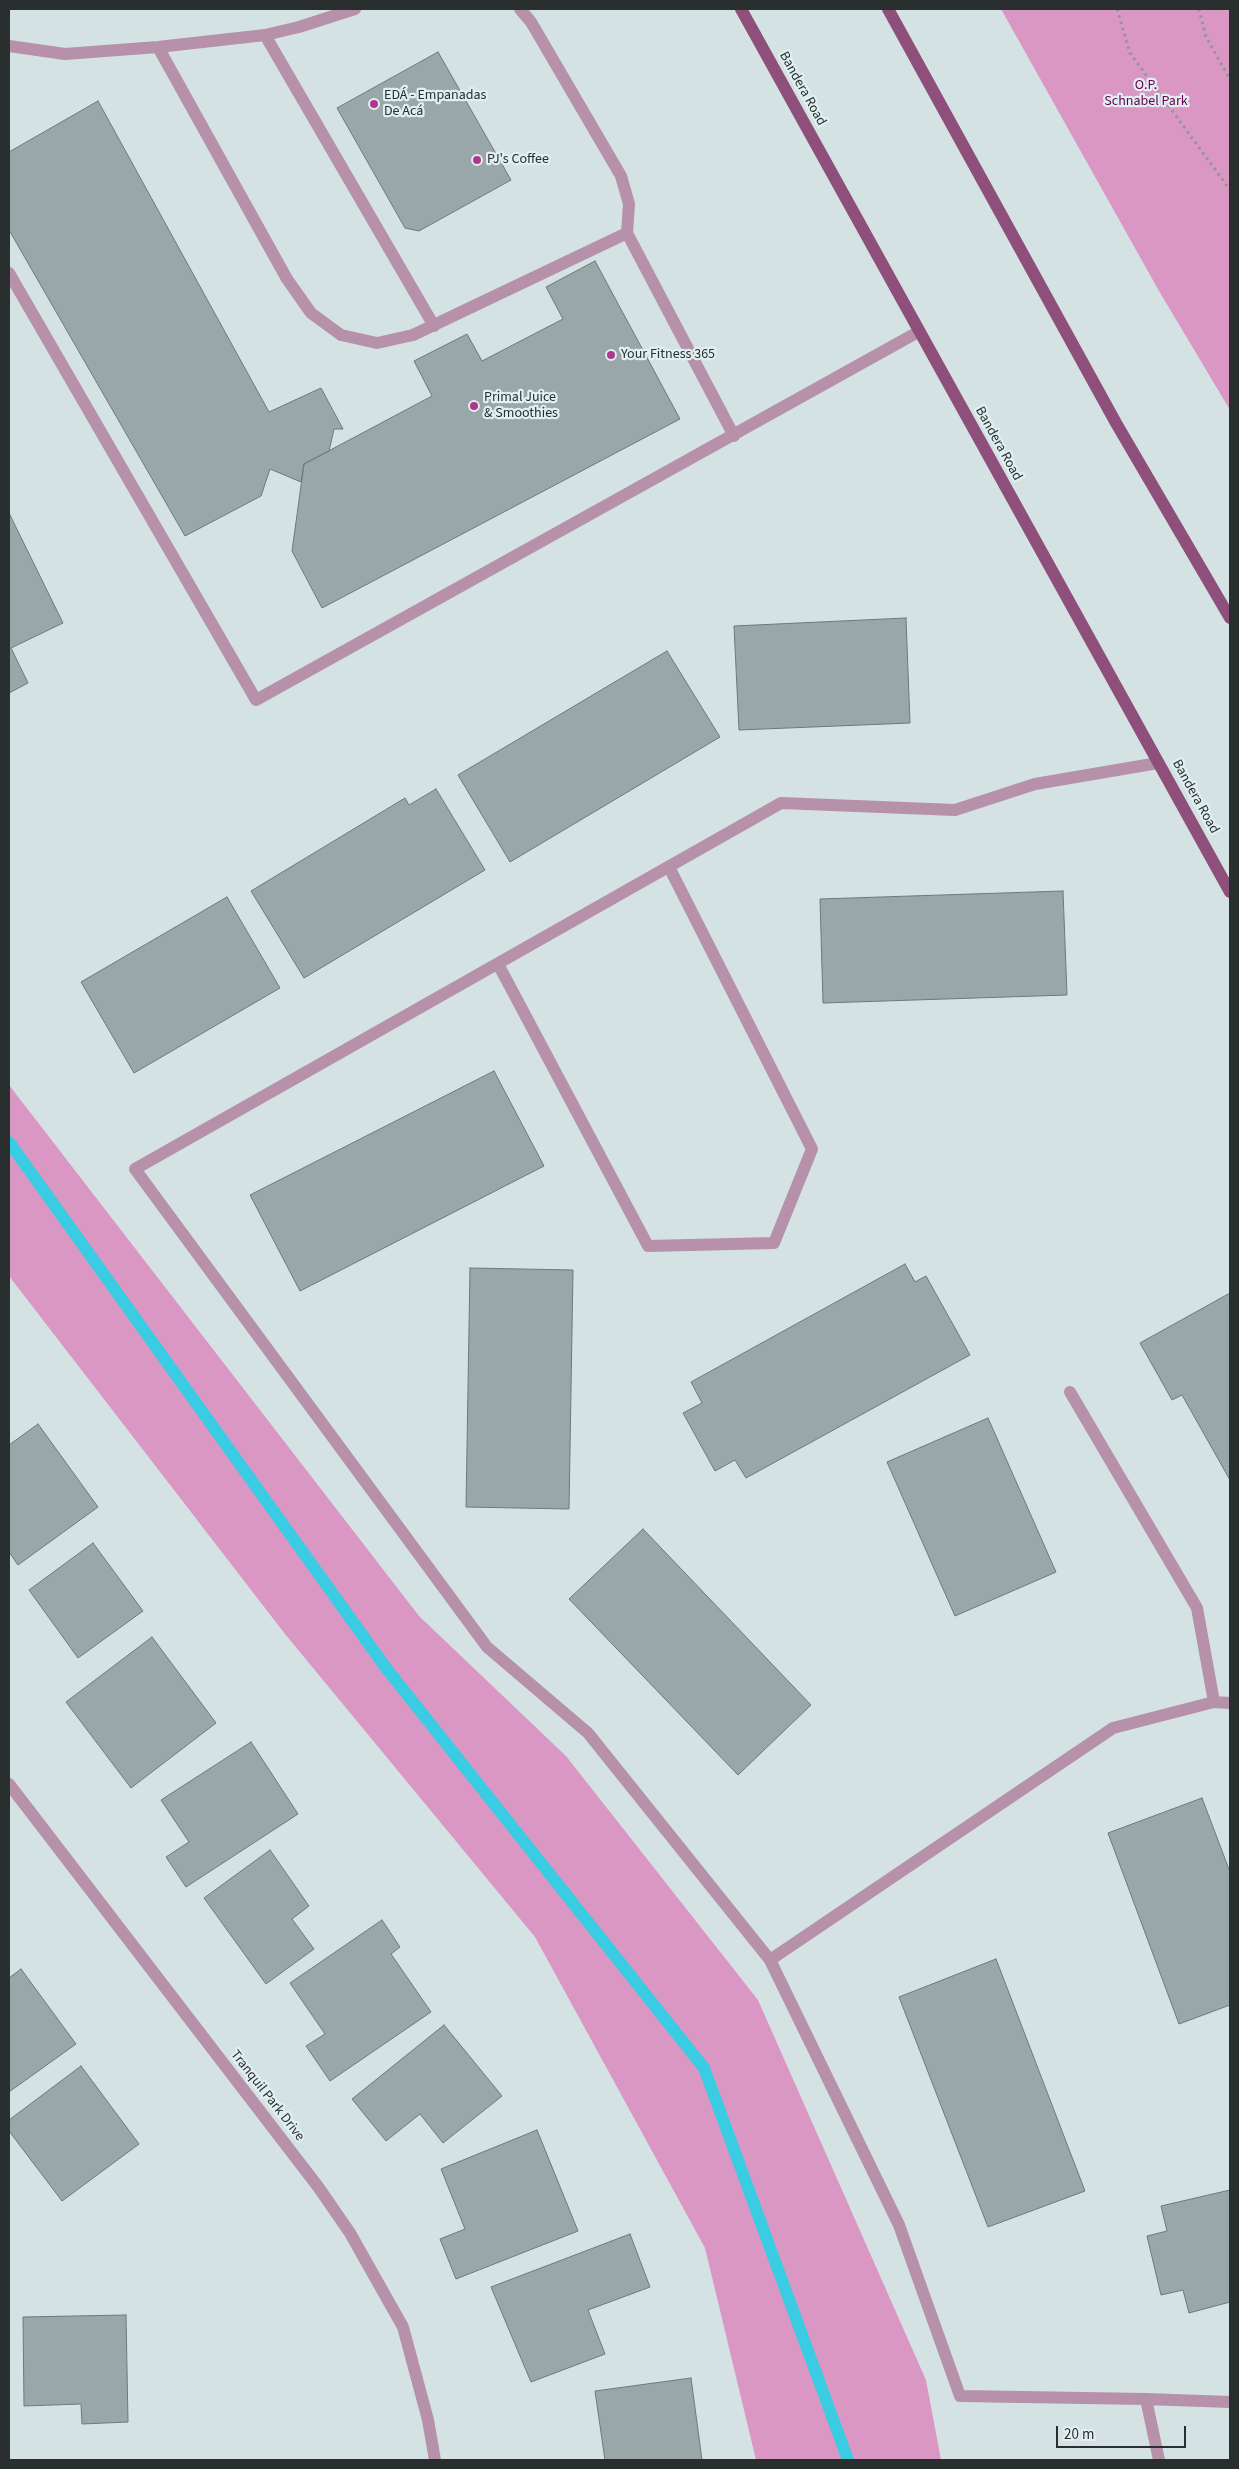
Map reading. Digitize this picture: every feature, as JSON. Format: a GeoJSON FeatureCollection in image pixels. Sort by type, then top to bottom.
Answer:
{"type":"FeatureCollection","features":[{"type":"Feature","properties":{"kind":"main road","name":"Bandera Road"},"geometry":{"type":"LineString","coordinates":[[740,9],[1230,892]]}},
{"type":"Feature","properties":{"kind":"main road"},"geometry":{"type":"LineString","coordinates":[[888,9],[1116,422],[1230,618]]}},
{"type":"Feature","properties":{"kind":"street"},"geometry":{"type":"LineString","coordinates":[[9,46],[65,54],[158,47],[265,35],[299,28],[355,9]]}},
{"type":"Feature","properties":{"kind":"street"},"geometry":{"type":"LineString","coordinates":[[520,9],[531,22],[621,176],[629,204],[627,233],[734,436]]}},
{"type":"Feature","properties":{"kind":"street"},"geometry":{"type":"LineString","coordinates":[[265,35],[434,326]]}},
{"type":"Feature","properties":{"kind":"street"},"geometry":{"type":"LineString","coordinates":[[158,47],[287,279],[311,313],[341,335],[377,343],[413,335],[627,233]]}},
{"type":"Feature","properties":{"kind":"street"},"geometry":{"type":"LineString","coordinates":[[9,273],[256,700],[918,332]]}},
{"type":"Feature","properties":{"kind":"street"},"geometry":{"type":"LineString","coordinates":[[1158,763],[1035,784],[955,810],[781,803],[135,1169],[487,1647],[588,1733],[770,1960],[899,2224],[960,2396],[1230,2402]]}},
{"type":"Feature","properties":{"kind":"street"},"geometry":{"type":"LineString","coordinates":[[498,964],[648,1246],[774,1243],[812,1149],[669,867]]}},
{"type":"Feature","properties":{"kind":"street"},"geometry":{"type":"LineString","coordinates":[[1070,1392],[1197,1608],[1214,1702]]}},
{"type":"Feature","properties":{"kind":"street"},"geometry":{"type":"LineString","coordinates":[[770,1960],[1113,1728],[1214,1702],[1230,1704]]}},
{"type":"Feature","properties":{"kind":"street","name":"Tranquil Park Drive"},"geometry":{"type":"LineString","coordinates":[[9,1784],[313,2180],[350,2233],[403,2327],[428,2420],[435,2460]]}},
{"type":"Feature","properties":{"kind":"street"},"geometry":{"type":"LineString","coordinates":[[1146,2399],[1159,2460]]}},
{"type":"Feature","properties":{"kind":"path"},"geometry":{"type":"LineString","coordinates":[[1117,9],[1130,53],[1230,190]]}},
{"type":"Feature","properties":{"kind":"path"},"geometry":{"type":"LineString","coordinates":[[1198,9],[1206,37],[1230,79]]}},
{"type":"Feature","properties":{"kind":"green space","name":"O.P. Schnabel Park"},"geometry":{"type":"Polygon","coordinates":[[[1001,9],[1230,9],[1230,410],[1159,291],[1001,9]]]}},
{"type":"Feature","properties":{"kind":"green space"},"geometry":{"type":"Polygon","coordinates":[[[9,1085],[419,1616],[566,1756],[758,2000],[926,2380],[941,2460],[756,2460],[705,2248],[535,1937],[285,1634],[9,1276],[9,1085]]]}},
{"type":"Feature","properties":{"kind":"building"},"geometry":{"type":"Polygon","coordinates":[[[438,52],[511,180],[419,231],[405,228],[337,108],[438,52]]]}},
{"type":"Feature","properties":{"kind":"building"},"geometry":{"type":"Polygon","coordinates":[[[98,101],[269,412],[321,388],[343,429],[334,429],[329,451],[304,464],[301,482],[270,469],[261,496],[185,536],[9,230],[9,152],[98,101]]]}},
{"type":"Feature","properties":{"kind":"building"},"geometry":{"type":"Polygon","coordinates":[[[595,261],[680,419],[322,608],[292,551],[304,464],[432,396],[414,361],[467,334],[482,361],[563,319],[546,287],[595,261]]]}},
{"type":"Feature","properties":{"kind":"building"},"geometry":{"type":"Polygon","coordinates":[[[9,513],[63,623],[11,648],[28,683],[9,693],[9,513]]]}},
{"type":"Feature","properties":{"kind":"building"},"geometry":{"type":"Polygon","coordinates":[[[906,618],[910,723],[739,730],[734,626],[906,618]]]}},
{"type":"Feature","properties":{"kind":"building"},"geometry":{"type":"Polygon","coordinates":[[[667,651],[720,737],[510,862],[458,775],[667,651]]]}},
{"type":"Feature","properties":{"kind":"building"},"geometry":{"type":"Polygon","coordinates":[[[436,789],[485,870],[304,978],[251,891],[405,798],[409,805],[436,789]]]}},
{"type":"Feature","properties":{"kind":"building"},"geometry":{"type":"Polygon","coordinates":[[[1063,891],[1067,995],[823,1003],[820,899],[1063,891]]]}},
{"type":"Feature","properties":{"kind":"building"},"geometry":{"type":"Polygon","coordinates":[[[227,897],[280,988],[134,1073],[81,982],[227,897]]]}},
{"type":"Feature","properties":{"kind":"building"},"geometry":{"type":"Polygon","coordinates":[[[494,1071],[544,1166],[300,1291],[250,1195],[494,1071]]]}},
{"type":"Feature","properties":{"kind":"building"},"geometry":{"type":"Polygon","coordinates":[[[905,1264],[915,1282],[926,1276],[970,1355],[746,1478],[735,1460],[715,1471],[683,1413],[702,1403],[691,1382],[905,1264]]]}},
{"type":"Feature","properties":{"kind":"building"},"geometry":{"type":"Polygon","coordinates":[[[470,1268],[573,1270],[569,1509],[466,1507],[470,1268]]]}},
{"type":"Feature","properties":{"kind":"building"},"geometry":{"type":"Polygon","coordinates":[[[1230,1293],[1230,1480],[1182,1395],[1172,1400],[1140,1343],[1230,1293]]]}},
{"type":"Feature","properties":{"kind":"building"},"geometry":{"type":"Polygon","coordinates":[[[988,1418],[1056,1572],[955,1616],[887,1462],[988,1418]]]}},
{"type":"Feature","properties":{"kind":"building"},"geometry":{"type":"Polygon","coordinates":[[[38,1424],[98,1507],[18,1565],[9,1552],[9,1445],[38,1424]]]}},
{"type":"Feature","properties":{"kind":"building"},"geometry":{"type":"Polygon","coordinates":[[[643,1529],[811,1705],[738,1775],[569,1599],[643,1529]]]}},
{"type":"Feature","properties":{"kind":"building"},"geometry":{"type":"Polygon","coordinates":[[[93,1543],[143,1611],[78,1658],[29,1590],[93,1543]]]}},
{"type":"Feature","properties":{"kind":"building"},"geometry":{"type":"Polygon","coordinates":[[[152,1637],[216,1723],[131,1788],[66,1702],[152,1637]]]}},
{"type":"Feature","properties":{"kind":"building"},"geometry":{"type":"Polygon","coordinates":[[[251,1742],[298,1814],[186,1887],[166,1857],[189,1842],[161,1800],[251,1742]]]}},
{"type":"Feature","properties":{"kind":"building"},"geometry":{"type":"Polygon","coordinates":[[[1202,1798],[1230,1872],[1230,2005],[1179,2024],[1108,1833],[1202,1798]]]}},
{"type":"Feature","properties":{"kind":"building"},"geometry":{"type":"Polygon","coordinates":[[[270,1850],[309,1906],[292,1919],[314,1949],[266,1984],[204,1898],[270,1850]]]}},
{"type":"Feature","properties":{"kind":"building"},"geometry":{"type":"Polygon","coordinates":[[[382,1920],[400,1947],[391,1954],[431,2012],[330,2081],[306,2046],[325,2034],[290,1983],[382,1920]]]}},
{"type":"Feature","properties":{"kind":"building"},"geometry":{"type":"Polygon","coordinates":[[[996,1959],[1085,2191],[988,2227],[899,1997],[996,1959]]]}},
{"type":"Feature","properties":{"kind":"building"},"geometry":{"type":"Polygon","coordinates":[[[21,1969],[76,2044],[9,2092],[9,1978],[21,1969]]]}},
{"type":"Feature","properties":{"kind":"building"},"geometry":{"type":"Polygon","coordinates":[[[444,2025],[502,2096],[443,2143],[420,2114],[386,2141],[352,2099],[444,2025]]]}},
{"type":"Feature","properties":{"kind":"building"},"geometry":{"type":"Polygon","coordinates":[[[81,2066],[139,2144],[62,2201],[9,2131],[9,2120],[81,2066]]]}},
{"type":"Feature","properties":{"kind":"building"},"geometry":{"type":"Polygon","coordinates":[[[537,2130],[578,2231],[456,2279],[440,2239],[465,2229],[441,2169],[537,2130]]]}},
{"type":"Feature","properties":{"kind":"building"},"geometry":{"type":"Polygon","coordinates":[[[1230,2190],[1230,2302],[1189,2313],[1183,2290],[1161,2295],[1147,2236],[1167,2231],[1161,2206],[1230,2190]]]}},
{"type":"Feature","properties":{"kind":"building"},"geometry":{"type":"Polygon","coordinates":[[[630,2234],[650,2287],[588,2310],[605,2354],[531,2382],[491,2287],[630,2234]]]}},
{"type":"Feature","properties":{"kind":"building"},"geometry":{"type":"Polygon","coordinates":[[[126,2315],[128,2422],[82,2424],[81,2404],[24,2406],[23,2317],[126,2315]]]}},
{"type":"Feature","properties":{"kind":"building"},"geometry":{"type":"Polygon","coordinates":[[[691,2378],[702,2460],[605,2460],[595,2391],[691,2378]]]}},
{"type":"Feature","properties":{"kind":"waterway"},"geometry":{"type":"LineString","coordinates":[[9,1142],[386,1668],[704,2068],[848,2460]]}},
{"type":"Feature","properties":{"kind":"place","name":"EDÁ - Empanadas De Acá"},"geometry":{"type":"Point","coordinates":[374,104]}},
{"type":"Feature","properties":{"kind":"place","name":"PJ's Coffee"},"geometry":{"type":"Point","coordinates":[477,160]}},
{"type":"Feature","properties":{"kind":"place","name":"Your Fitness 365"},"geometry":{"type":"Point","coordinates":[611,355]}},
{"type":"Feature","properties":{"kind":"place","name":"Primal Juice & Smoothies"},"geometry":{"type":"Point","coordinates":[474,406]}}]}
